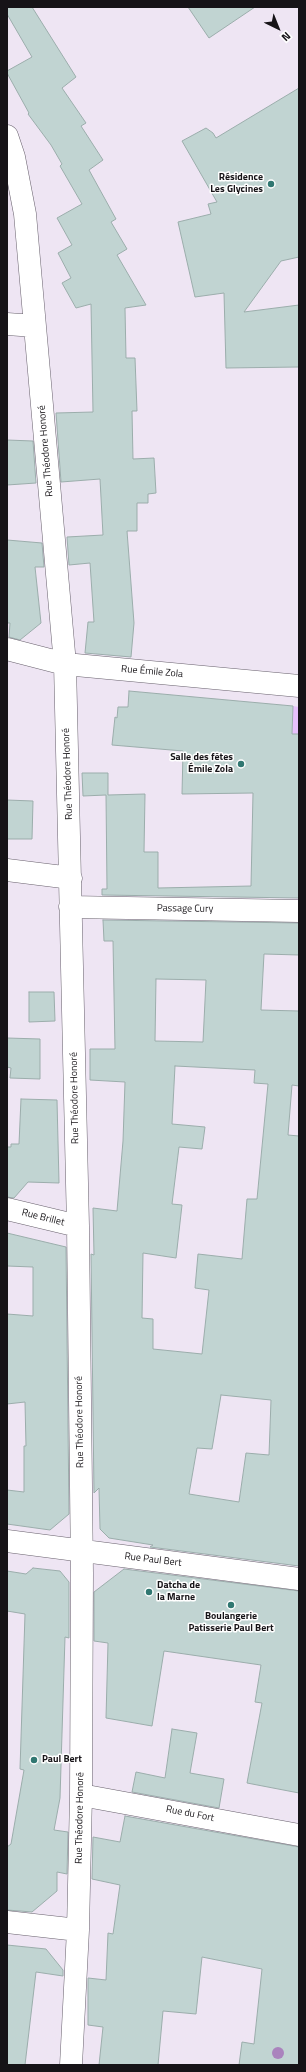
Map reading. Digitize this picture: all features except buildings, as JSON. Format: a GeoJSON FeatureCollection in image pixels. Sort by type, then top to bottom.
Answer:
{"type":"FeatureCollection","features":[{"type":"Feature","properties":{"kind":"street","name":"Rue Théodore Honoré"},"geometry":{"type":"LineString","coordinates":[[7,136],[14,156],[25,214],[65,664],[78,1226],[81,1550],[81,1795],[78,1930],[71,2065]]}},
{"type":"Feature","properties":{"kind":"street"},"geometry":{"type":"LineString","coordinates":[[7,324],[35,326]]}},
{"type":"Feature","properties":{"kind":"street","name":"Rue Émile Zola"},"geometry":{"type":"LineString","coordinates":[[7,649],[65,664],[299,686]]}},
{"type":"Feature","properties":{"kind":"street"},"geometry":{"type":"LineString","coordinates":[[7,870],[71,878]]}},
{"type":"Feature","properties":{"kind":"street","name":"Passage Cury"},"geometry":{"type":"LineString","coordinates":[[70,907],[299,911]]}},
{"type":"Feature","properties":{"kind":"street","name":"Rue Brillet"},"geometry":{"type":"LineString","coordinates":[[7,1209],[78,1226]]}},
{"type":"Feature","properties":{"kind":"street","name":"Rue Paul Bert"},"geometry":{"type":"LineString","coordinates":[[7,1540],[299,1579]]}},
{"type":"Feature","properties":{"kind":"street","name":"Rue du Fort"},"geometry":{"type":"LineString","coordinates":[[81,1795],[299,1835]]}},
{"type":"Feature","properties":{"kind":"street"},"geometry":{"type":"LineString","coordinates":[[7,1922],[78,1930]]}},
{"type":"Feature","properties":{"kind":"shaded area"},"geometry":{"type":"Polygon","coordinates":[[[293,706],[299,707],[299,734],[292,734],[293,706]]]}},
{"type":"Feature","properties":{"kind":"place","name":"Résidence Les Glycines"},"geometry":{"type":"Point","coordinates":[271,184]}},
{"type":"Feature","properties":{"kind":"place","name":"Salle des fêtes Émile Zola"},"geometry":{"type":"Point","coordinates":[241,764]}},
{"type":"Feature","properties":{"kind":"place","name":"Datcha de la Marne"},"geometry":{"type":"Point","coordinates":[149,1592]}},
{"type":"Feature","properties":{"kind":"place","name":"Boulangerie Patisserie Paul Bert"},"geometry":{"type":"Point","coordinates":[231,1605]}},
{"type":"Feature","properties":{"kind":"place","name":"Paul Bert"},"geometry":{"type":"Point","coordinates":[34,1760]}}]}
